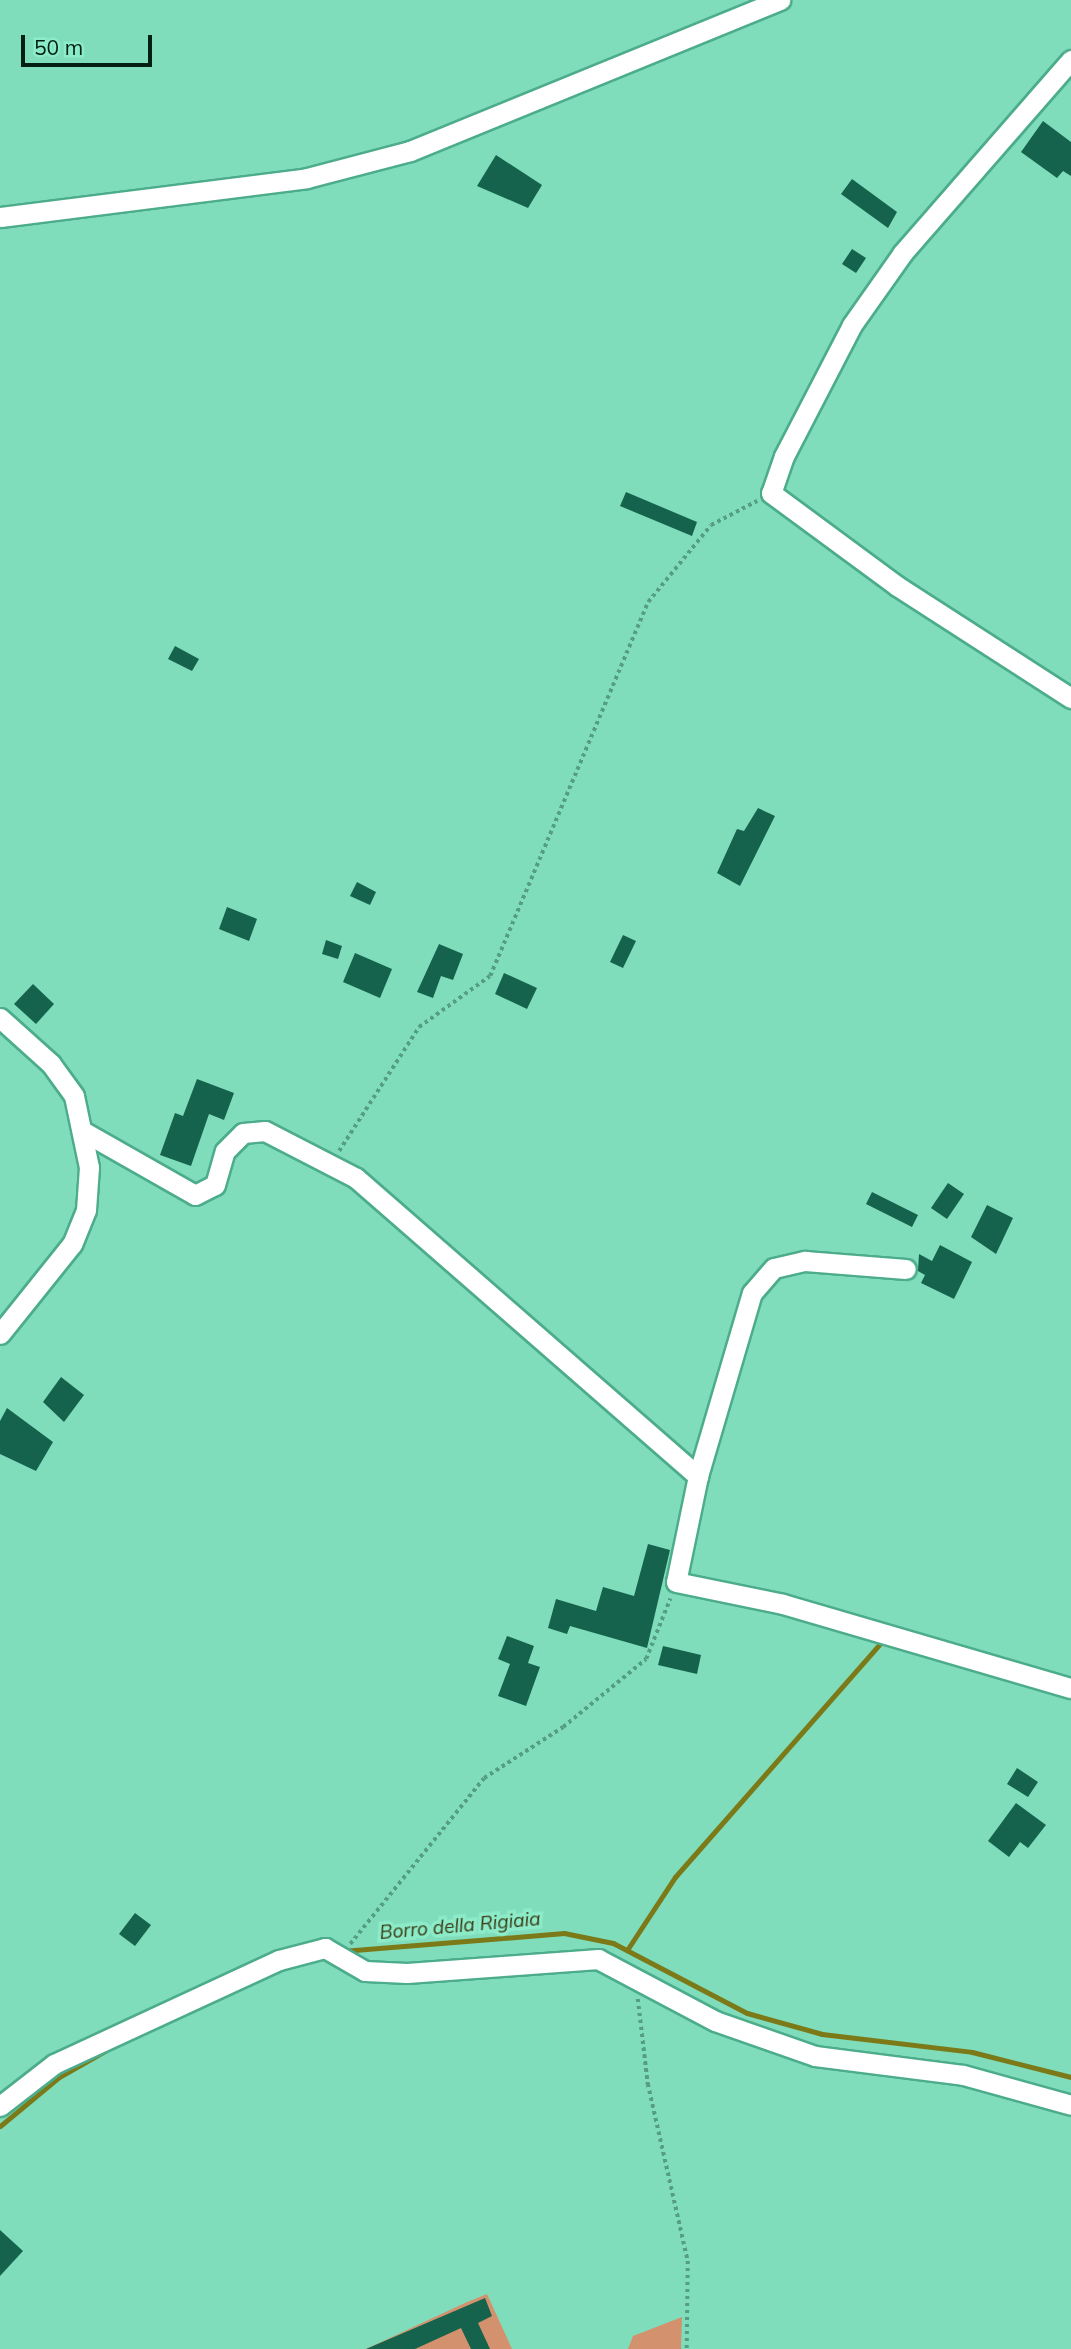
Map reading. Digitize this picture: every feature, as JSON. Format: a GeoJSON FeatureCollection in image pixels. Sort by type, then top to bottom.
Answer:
{"type":"FeatureCollection","features":[{"type":"Feature","properties":{"kind":"street"},"geometry":{"type":"LineString","coordinates":[[0,217],[307,178],[410,151],[780,0]]}},
{"type":"Feature","properties":{"kind":"street"},"geometry":{"type":"LineString","coordinates":[[1071,60],[902,254],[852,325],[783,456],[771,494],[897,586],[1071,698]]}},
{"type":"Feature","properties":{"kind":"street"},"geometry":{"type":"LineString","coordinates":[[0,1018],[51,1063],[74,1096],[86,1133],[86,1210],[72,1244],[0,1334]]}},
{"type":"Feature","properties":{"kind":"street"},"geometry":{"type":"LineString","coordinates":[[86,1133],[195,1195],[215,1185],[225,1151],[243,1133],[265,1131],[332,1162],[698,1476]]}},
{"type":"Feature","properties":{"kind":"street"},"geometry":{"type":"LineString","coordinates":[[906,1269],[805,1261],[774,1269],[752,1293],[698,1476],[676,1582],[783,1604],[1071,1688]]}},
{"type":"Feature","properties":{"kind":"street"},"geometry":{"type":"LineString","coordinates":[[0,2106],[54,2064],[279,1960],[324,1948],[342,1954],[365,1971],[407,1973],[598,1959],[715,2021],[816,2056],[962,2075],[1071,2105]]}},
{"type":"Feature","properties":{"kind":"path"},"geometry":{"type":"LineString","coordinates":[[332,1162],[419,1027],[490,976],[648,602],[711,525],[771,494]]}},
{"type":"Feature","properties":{"kind":"path"},"geometry":{"type":"LineString","coordinates":[[342,1954],[484,1778],[563,1727],[646,1659],[676,1582]]}},
{"type":"Feature","properties":{"kind":"path"},"geometry":{"type":"LineString","coordinates":[[636,1979],[648,2084],[688,2261],[687,2349]]}},
{"type":"Feature","properties":{"kind":"shaded area"},"geometry":{"type":"Polygon","coordinates":[[[487,2294],[512,2349],[366,2349],[465,2303],[487,2294]]]}},
{"type":"Feature","properties":{"kind":"shaded area"},"geometry":{"type":"Polygon","coordinates":[[[682,2317],[681,2349],[628,2349],[633,2336],[682,2317]]]}},
{"type":"Feature","properties":{"kind":"building"},"geometry":{"type":"Polygon","coordinates":[[[1043,121],[1071,142],[1071,176],[1063,171],[1057,178],[1021,152],[1043,121]]]}},
{"type":"Feature","properties":{"kind":"building"},"geometry":{"type":"Polygon","coordinates":[[[496,155],[542,185],[528,208],[477,186],[496,155]]]}},
{"type":"Feature","properties":{"kind":"building"},"geometry":{"type":"Polygon","coordinates":[[[852,179],[897,212],[888,228],[841,194],[852,179]]]}},
{"type":"Feature","properties":{"kind":"building"},"geometry":{"type":"Polygon","coordinates":[[[852,249],[866,258],[856,273],[842,264],[852,249]]]}},
{"type":"Feature","properties":{"kind":"building"},"geometry":{"type":"Polygon","coordinates":[[[626,492],[697,522],[692,536],[620,506],[626,492]]]}},
{"type":"Feature","properties":{"kind":"building"},"geometry":{"type":"Polygon","coordinates":[[[175,646],[199,659],[192,671],[168,659],[175,646]]]}},
{"type":"Feature","properties":{"kind":"building"},"geometry":{"type":"Polygon","coordinates":[[[758,808],[775,816],[740,886],[717,873],[737,829],[744,831],[758,808]]]}},
{"type":"Feature","properties":{"kind":"building"},"geometry":{"type":"Polygon","coordinates":[[[357,882],[376,892],[370,905],[350,896],[357,882]]]}},
{"type":"Feature","properties":{"kind":"building"},"geometry":{"type":"Polygon","coordinates":[[[227,907],[257,919],[249,941],[219,929],[227,907]]]}},
{"type":"Feature","properties":{"kind":"building"},"geometry":{"type":"Polygon","coordinates":[[[623,935],[636,941],[623,968],[610,962],[623,935]]]}},
{"type":"Feature","properties":{"kind":"building"},"geometry":{"type":"Polygon","coordinates":[[[326,940],[342,946],[338,959],[322,954],[326,940]]]}},
{"type":"Feature","properties":{"kind":"building"},"geometry":{"type":"Polygon","coordinates":[[[439,944],[463,954],[453,980],[441,976],[433,998],[417,992],[439,944]]]}},
{"type":"Feature","properties":{"kind":"building"},"geometry":{"type":"Polygon","coordinates":[[[355,953],[392,969],[380,998],[343,982],[355,953]]]}},
{"type":"Feature","properties":{"kind":"building"},"geometry":{"type":"Polygon","coordinates":[[[504,973],[537,988],[527,1009],[495,994],[504,973]]]}},
{"type":"Feature","properties":{"kind":"building"},"geometry":{"type":"Polygon","coordinates":[[[33,984],[54,1004],[36,1024],[14,1004],[33,984]]]}},
{"type":"Feature","properties":{"kind":"building"},"geometry":{"type":"Polygon","coordinates":[[[197,1079],[234,1093],[224,1120],[209,1114],[191,1166],[160,1155],[175,1113],[183,1116],[197,1079]]]}},
{"type":"Feature","properties":{"kind":"building"},"geometry":{"type":"Polygon","coordinates":[[[948,1183],[964,1194],[947,1219],[931,1208],[948,1183]]]}},
{"type":"Feature","properties":{"kind":"building"},"geometry":{"type":"Polygon","coordinates":[[[872,1192],[918,1215],[912,1227],[866,1204],[872,1192]]]}},
{"type":"Feature","properties":{"kind":"building"},"geometry":{"type":"Polygon","coordinates":[[[987,1205],[1013,1218],[996,1254],[971,1237],[987,1205]]]}},
{"type":"Feature","properties":{"kind":"building"},"geometry":{"type":"Polygon","coordinates":[[[940,1245],[972,1262],[954,1299],[921,1283],[925,1275],[918,1271],[919,1254],[932,1261],[940,1245]]]}},
{"type":"Feature","properties":{"kind":"building"},"geometry":{"type":"Polygon","coordinates":[[[61,1377],[84,1395],[64,1422],[43,1402],[61,1377]]]}},
{"type":"Feature","properties":{"kind":"building"},"geometry":{"type":"Polygon","coordinates":[[[7,1408],[53,1442],[36,1471],[0,1454],[0,1421],[7,1408]]]}},
{"type":"Feature","properties":{"kind":"building"},"geometry":{"type":"Polygon","coordinates":[[[648,1544],[670,1550],[647,1648],[570,1626],[567,1634],[548,1628],[556,1599],[596,1611],[603,1587],[634,1596],[648,1544]]]}},
{"type":"Feature","properties":{"kind":"building"},"geometry":{"type":"Polygon","coordinates":[[[507,1636],[534,1646],[528,1663],[540,1667],[526,1706],[498,1696],[510,1664],[498,1659],[507,1636]]]}},
{"type":"Feature","properties":{"kind":"building"},"geometry":{"type":"Polygon","coordinates":[[[663,1646],[701,1655],[697,1674],[658,1665],[663,1646]]]}},
{"type":"Feature","properties":{"kind":"building"},"geometry":{"type":"Polygon","coordinates":[[[1017,1768],[1038,1782],[1028,1797],[1007,1784],[1017,1768]]]}},
{"type":"Feature","properties":{"kind":"building"},"geometry":{"type":"Polygon","coordinates":[[[1016,1803],[1046,1825],[1028,1848],[1020,1842],[1009,1857],[988,1841],[1016,1803]]]}},
{"type":"Feature","properties":{"kind":"building"},"geometry":{"type":"Polygon","coordinates":[[[135,1913],[151,1925],[135,1946],[119,1934],[135,1913]]]}},
{"type":"Feature","properties":{"kind":"building"},"geometry":{"type":"Polygon","coordinates":[[[0,2230],[23,2251],[0,2276],[0,2230]]]}},
{"type":"Feature","properties":{"kind":"building"},"geometry":{"type":"Polygon","coordinates":[[[485,2298],[492,2316],[478,2323],[490,2349],[471,2349],[461,2328],[415,2349],[366,2349],[485,2298]]]}},
{"type":"Feature","properties":{"kind":"waterway"},"geometry":{"type":"LineString","coordinates":[[627,1950],[675,1877],[879,1645]]}},
{"type":"Feature","properties":{"kind":"waterway","name":"Borro della Rigiaia"},"geometry":{"type":"LineString","coordinates":[[342,1951],[564,1933],[613,1943],[747,2013],[822,2034],[972,2052],[1071,2077]]}},
{"type":"Feature","properties":{"kind":"waterway","name":"Borro della Rigiaia"},"geometry":{"type":"LineString","coordinates":[[0,2126],[59,2077],[105,2051]]}}]}
